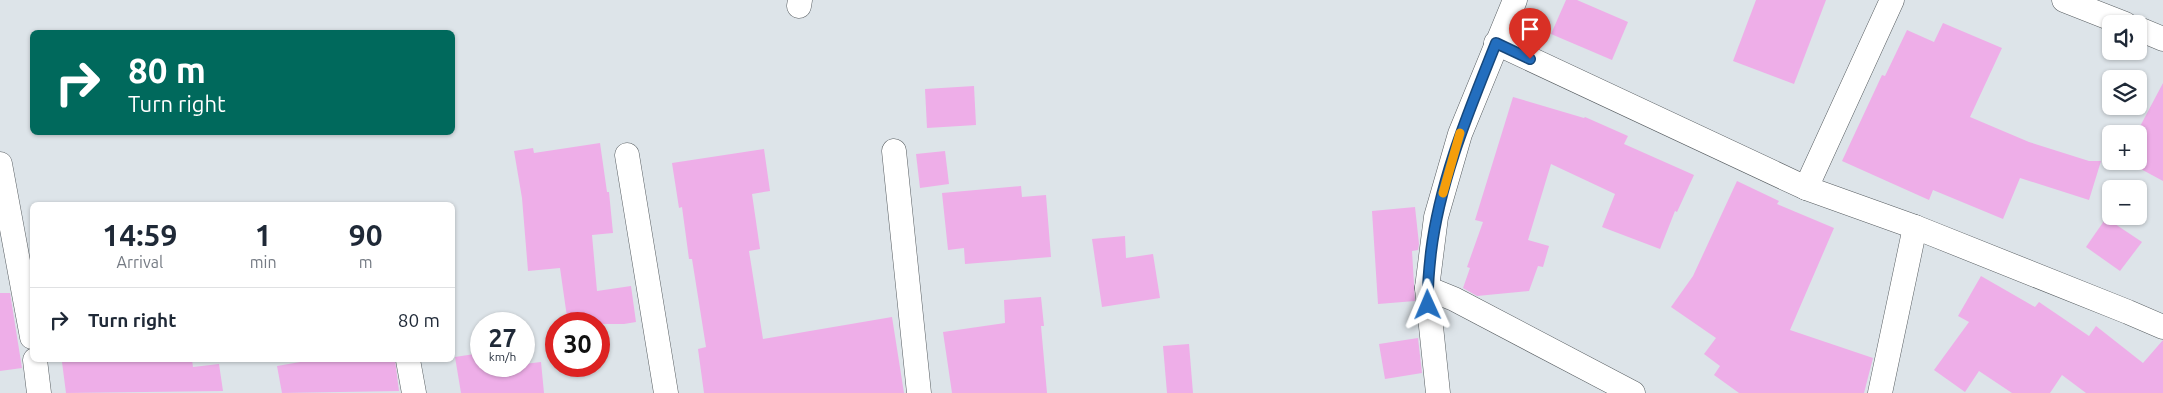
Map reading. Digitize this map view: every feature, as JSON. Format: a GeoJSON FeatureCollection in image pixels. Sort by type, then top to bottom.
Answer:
{"type":"FeatureCollection","features":[{"type":"Feature","properties":{"kind":"street"},"geometry":{"type":"LineString","coordinates":[[1438,393],[1427,288],[1436,217],[1460,134],[1515,0]]}},
{"type":"Feature","properties":{"kind":"street"},"geometry":{"type":"LineString","coordinates":[[1806,188],[1892,0]]}},
{"type":"Feature","properties":{"kind":"street"},"geometry":{"type":"LineString","coordinates":[[2064,0],[2102,15]]}},
{"type":"Feature","properties":{"kind":"street"},"geometry":{"type":"LineString","coordinates":[[2147,32],[2163,38]]}},
{"type":"Feature","properties":{"kind":"street"},"geometry":{"type":"LineString","coordinates":[[1496,43],[1806,188],[1915,227],[2163,327]]}},
{"type":"Feature","properties":{"kind":"street"},"geometry":{"type":"LineString","coordinates":[[894,151],[920,393]]}},
{"type":"Feature","properties":{"kind":"street"},"geometry":{"type":"LineString","coordinates":[[627,155],[666,393]]}},
{"type":"Feature","properties":{"kind":"street"},"geometry":{"type":"LineString","coordinates":[[0,164],[30,317]]}},
{"type":"Feature","properties":{"kind":"street"},"geometry":{"type":"LineString","coordinates":[[1880,393],[1915,227]]}},
{"type":"Feature","properties":{"kind":"street"},"geometry":{"type":"LineString","coordinates":[[1427,288],[1454,299],[1633,393]]}},
{"type":"Feature","properties":{"kind":"street"},"geometry":{"type":"LineString","coordinates":[[35,362],[39,393]]}},
{"type":"Feature","properties":{"kind":"street"},"geometry":{"type":"LineString","coordinates":[[408,362],[414,393]]}},
{"type":"Feature","properties":{"kind":"building"},"geometry":{"type":"Polygon","coordinates":[[[1566,0],[1577,0],[1628,22],[1612,60],[1551,34],[1566,0]]]}},
{"type":"Feature","properties":{"kind":"building"},"geometry":{"type":"Polygon","coordinates":[[[1756,0],[1826,0],[1794,84],[1733,61],[1756,0]]]}},
{"type":"Feature","properties":{"kind":"building"},"geometry":{"type":"Polygon","coordinates":[[[1943,23],[2002,48],[1970,117],[2029,142],[2089,161],[2101,161],[2089,200],[2020,178],[2003,219],[1933,190],[1929,200],[1842,161],[1882,75],[1885,76],[1907,30],[1934,42],[1943,23]]]}},
{"type":"Feature","properties":{"kind":"building"},"geometry":{"type":"Polygon","coordinates":[[[2163,83],[2163,181],[2143,170],[2147,170],[2147,125],[2141,125],[2163,83]]]}},
{"type":"Feature","properties":{"kind":"building"},"geometry":{"type":"Polygon","coordinates":[[[974,86],[976,125],[927,128],[925,89],[974,86]]]}},
{"type":"Feature","properties":{"kind":"building"},"geometry":{"type":"Polygon","coordinates":[[[1513,97],[1585,117],[1628,136],[1624,144],[1694,175],[1677,212],[1675,211],[1660,249],[1602,227],[1615,194],[1551,164],[1528,240],[1549,246],[1543,267],[1538,266],[1529,291],[1477,296],[1463,288],[1470,268],[1467,267],[1483,222],[1475,220],[1513,97]]]}},
{"type":"Feature","properties":{"kind":"building"},"geometry":{"type":"Polygon","coordinates":[[[600,143],[607,192],[609,192],[613,233],[592,235],[597,291],[631,286],[636,322],[610,324],[610,312],[566,312],[560,268],[528,271],[522,198],[514,151],[533,148],[534,153],[600,143]]]}},
{"type":"Feature","properties":{"kind":"building"},"geometry":{"type":"Polygon","coordinates":[[[764,149],[770,191],[752,194],[760,249],[749,251],[763,339],[892,317],[904,393],[704,393],[698,349],[706,347],[692,259],[689,259],[682,207],[679,208],[672,163],[764,149]]]}},
{"type":"Feature","properties":{"kind":"building"},"geometry":{"type":"Polygon","coordinates":[[[945,151],[949,184],[920,188],[916,154],[945,151]]]}},
{"type":"Feature","properties":{"kind":"building"},"geometry":{"type":"Polygon","coordinates":[[[1737,181],[1779,201],[1777,204],[1834,228],[1790,330],[1873,358],[1864,393],[1739,393],[1714,375],[1720,366],[1704,354],[1716,338],[1671,307],[1693,276],[1737,181]]]}},
{"type":"Feature","properties":{"kind":"building"},"geometry":{"type":"Polygon","coordinates":[[[1021,186],[1022,197],[1046,195],[1051,257],[965,264],[964,248],[948,250],[942,193],[1021,186]]]}},
{"type":"Feature","properties":{"kind":"building"},"geometry":{"type":"Polygon","coordinates":[[[1415,207],[1419,244],[1418,250],[1412,251],[1415,301],[1378,304],[1372,211],[1415,207]]]}},
{"type":"Feature","properties":{"kind":"building"},"geometry":{"type":"Polygon","coordinates":[[[2102,224],[2116,225],[2142,242],[2120,271],[2086,247],[2102,224]]]}},
{"type":"Feature","properties":{"kind":"building"},"geometry":{"type":"Polygon","coordinates":[[[1125,236],[1126,258],[1153,254],[1160,298],[1102,307],[1092,239],[1125,236]]]}},
{"type":"Feature","properties":{"kind":"building"},"geometry":{"type":"Polygon","coordinates":[[[1981,276],[2035,307],[2039,302],[2089,336],[2096,326],[2143,363],[2163,340],[2163,393],[2086,393],[2062,375],[2050,393],[2012,393],[1979,371],[1965,392],[1934,370],[1969,322],[1958,316],[1981,276]]]}},
{"type":"Feature","properties":{"kind":"building"},"geometry":{"type":"Polygon","coordinates":[[[0,293],[10,293],[22,368],[0,371],[0,293]]]}},
{"type":"Feature","properties":{"kind":"building"},"geometry":{"type":"Polygon","coordinates":[[[1041,297],[1044,326],[1041,326],[1047,393],[952,393],[943,332],[1005,323],[1004,300],[1041,297]]]}},
{"type":"Feature","properties":{"kind":"building"},"geometry":{"type":"Polygon","coordinates":[[[1418,338],[1422,373],[1385,379],[1379,344],[1418,338]]]}},
{"type":"Feature","properties":{"kind":"building"},"geometry":{"type":"Polygon","coordinates":[[[1189,344],[1193,393],[1167,393],[1163,346],[1189,344]]]}},
{"type":"Feature","properties":{"kind":"building"},"geometry":{"type":"Polygon","coordinates":[[[470,355],[470,377],[535,377],[535,363],[541,362],[544,393],[461,393],[455,357],[470,355]]]}},
{"type":"Feature","properties":{"kind":"building"},"geometry":{"type":"Polygon","coordinates":[[[62,362],[192,362],[193,367],[219,364],[223,391],[66,393],[62,362]]]}},
{"type":"Feature","properties":{"kind":"building"},"geometry":{"type":"Polygon","coordinates":[[[300,362],[395,362],[399,391],[282,393],[277,366],[300,362]]]}},
{"type":"Feature","properties":{"kind":"slow traffic"},"geometry":{"type":"LineString","coordinates":[[1443,193],[1460,133]]}},
{"type":"Feature","properties":{"kind":"route"},"geometry":{"type":"LineString","coordinates":[[1428,305],[1427,288],[1436,217],[1460,134],[1496,43],[1530,59]]}}]}
